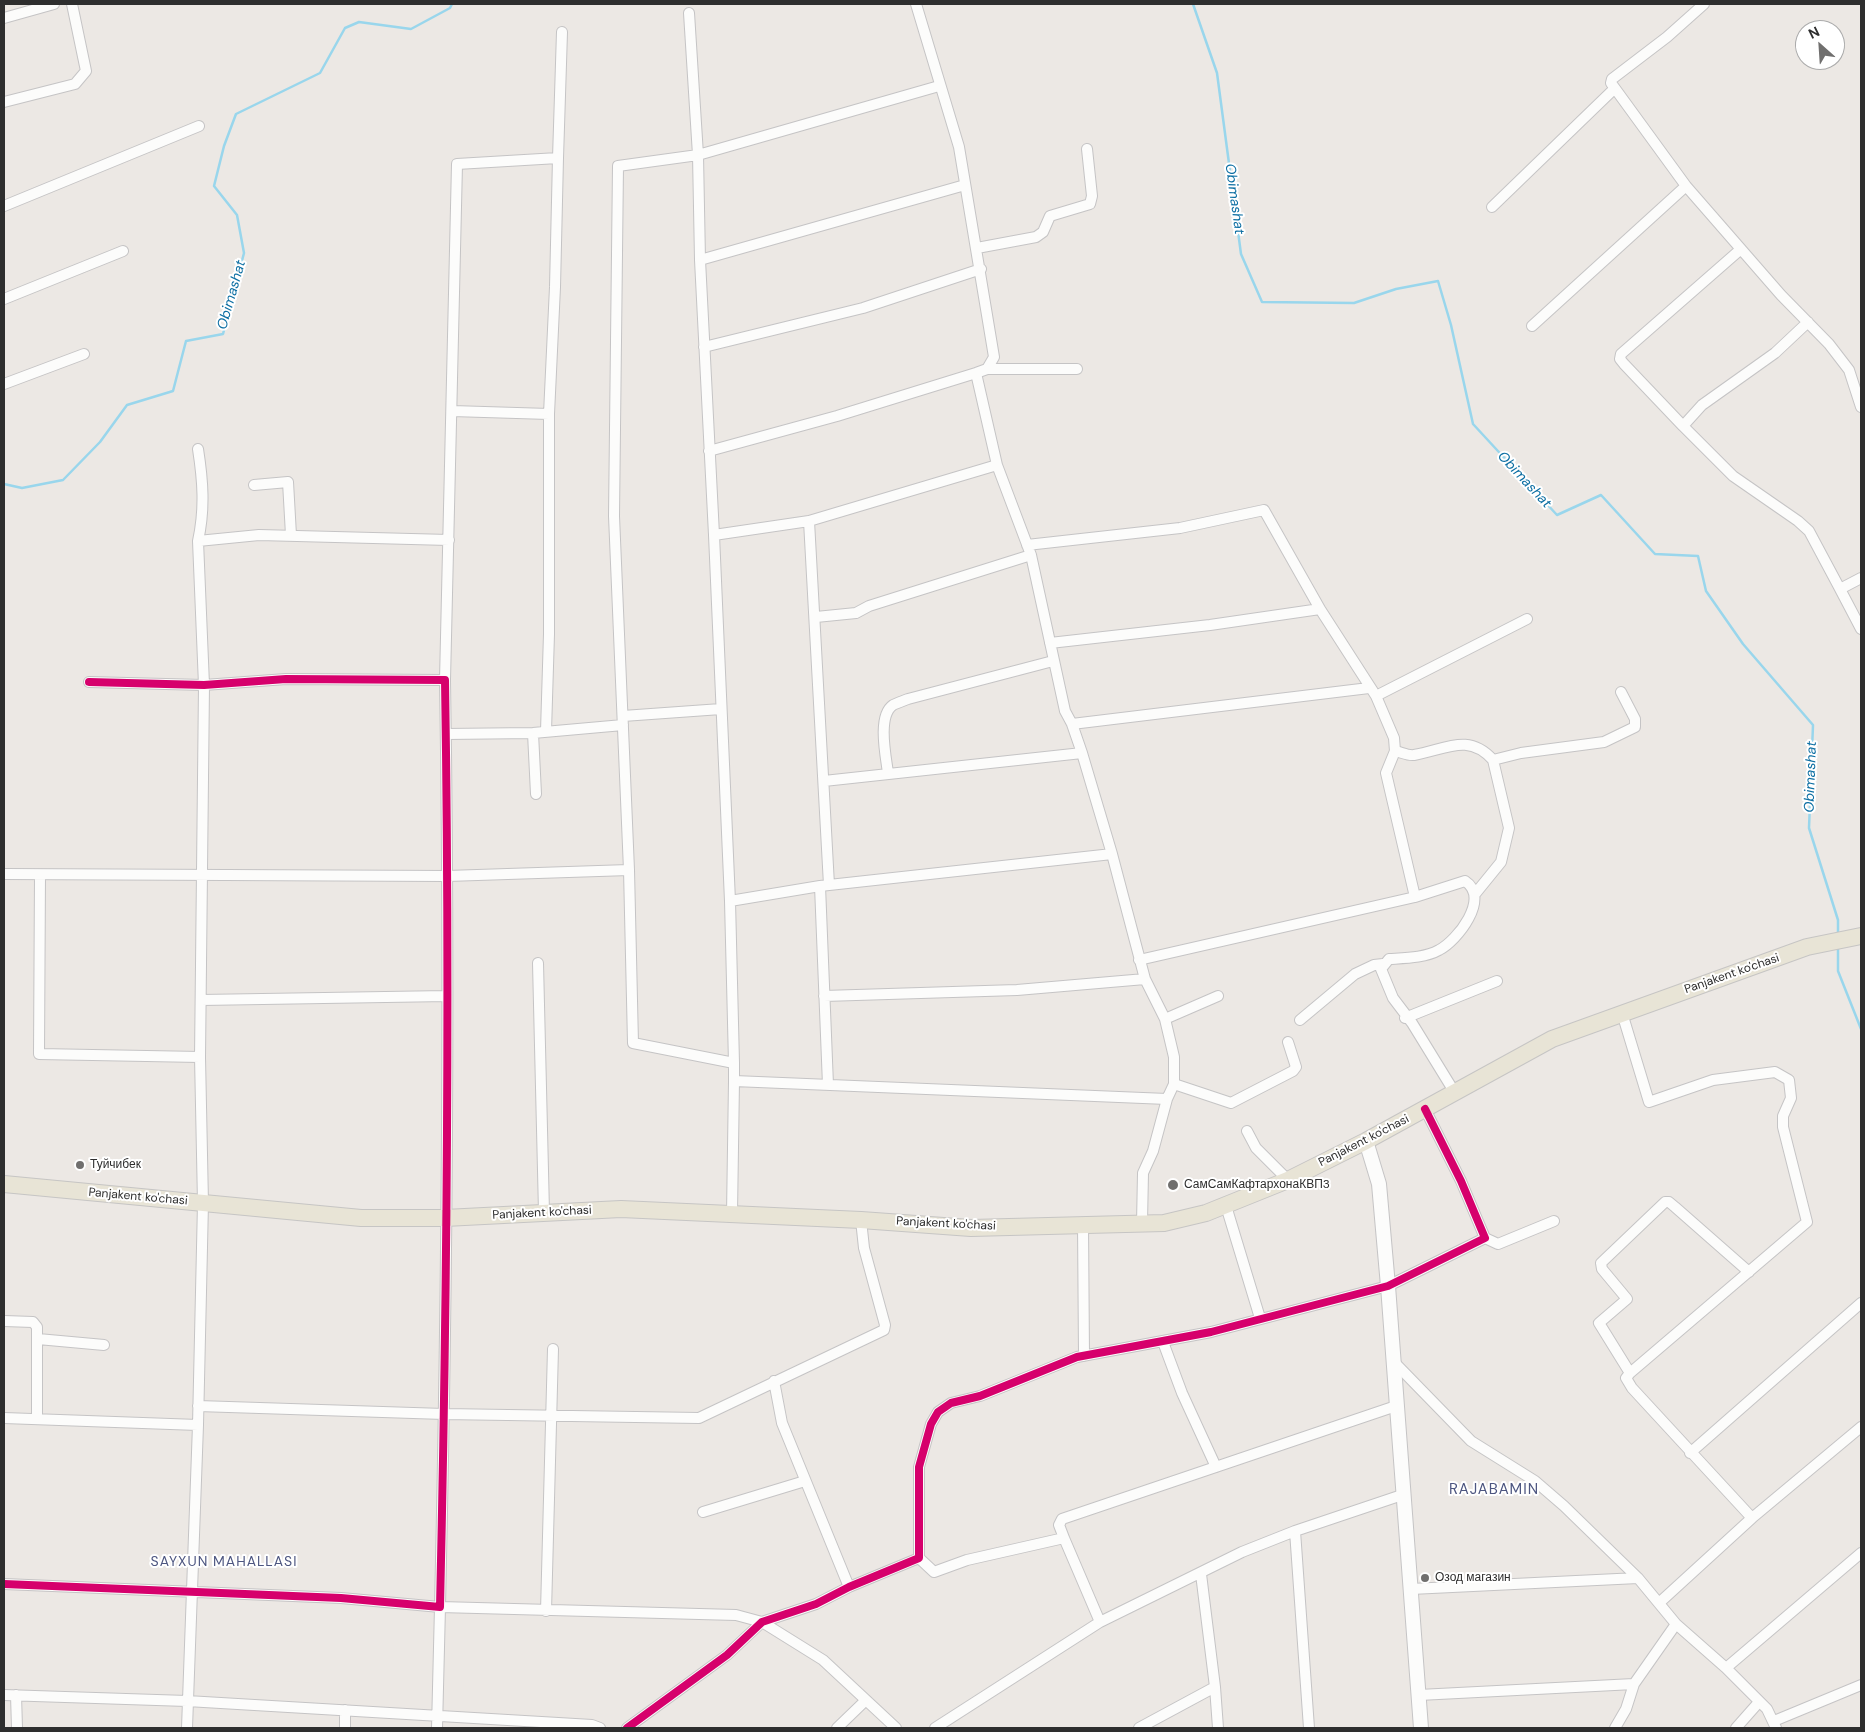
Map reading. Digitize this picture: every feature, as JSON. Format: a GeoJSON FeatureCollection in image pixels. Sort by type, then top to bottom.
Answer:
{"type":"FeatureCollection","features":[{"type":"Feature","properties":{"kind":"main road","name":"Panjakent ko'chasi"},"geometry":{"type":"LineString","coordinates":[[4,1184],[361,1218],[446,1218],[621,1209],[861,1220],[971,1228],[1142,1223],[1184,1219],[1226,1206],[1288,1180],[1366,1141],[1552,1039],[1622,1012],[1808,947],[1861,936]]}},
{"type":"Feature","properties":{"kind":"main road"},"geometry":{"type":"LineString","coordinates":[[1366,1141],[1378,1184],[1388,1286],[1421,1728]]}},
{"type":"Feature","properties":{"kind":"street"},"geometry":{"type":"LineString","coordinates":[[4,18],[54,4]]}},
{"type":"Feature","properties":{"kind":"street"},"geometry":{"type":"LineString","coordinates":[[4,102],[75,84],[86,71],[72,4]]}},
{"type":"Feature","properties":{"kind":"street"},"geometry":{"type":"LineString","coordinates":[[916,4],[939,86],[959,147],[994,357],[987,369]]}},
{"type":"Feature","properties":{"kind":"street"},"geometry":{"type":"LineString","coordinates":[[1704,4],[1667,37],[1612,79],[1611,83],[1686,186],[1740,249],[1829,344],[1849,370],[1861,408]]}},
{"type":"Feature","properties":{"kind":"street"},"geometry":{"type":"LineString","coordinates":[[689,13],[698,154],[700,260],[730,901],[734,1063],[732,1214]]}},
{"type":"Feature","properties":{"kind":"street"},"geometry":{"type":"LineString","coordinates":[[546,731],[549,624],[549,414],[555,287],[562,32]]}},
{"type":"Feature","properties":{"kind":"street"},"geometry":{"type":"LineString","coordinates":[[734,1063],[633,1042],[629,870],[614,516],[618,166],[698,154],[939,86]]}},
{"type":"Feature","properties":{"kind":"street"},"geometry":{"type":"LineString","coordinates":[[1492,207],[1614,89]]}},
{"type":"Feature","properties":{"kind":"street"},"geometry":{"type":"LineString","coordinates":[[4,206],[199,126]]}},
{"type":"Feature","properties":{"kind":"street"},"geometry":{"type":"LineString","coordinates":[[977,248],[1036,237],[1043,232],[1050,216],[1090,204],[1092,196],[1088,149]]}},
{"type":"Feature","properties":{"kind":"street"},"geometry":{"type":"LineString","coordinates":[[437,1728],[446,1218],[447,876],[445,680],[457,164],[558,158]]}},
{"type":"Feature","properties":{"kind":"street"},"geometry":{"type":"LineString","coordinates":[[700,260],[965,185]]}},
{"type":"Feature","properties":{"kind":"street"},"geometry":{"type":"LineString","coordinates":[[1532,326],[1686,186]]}},
{"type":"Feature","properties":{"kind":"street"},"geometry":{"type":"LineString","coordinates":[[1740,249],[1621,354],[1620,359],[1733,476],[1798,521],[1809,531],[1861,629]]}},
{"type":"Feature","properties":{"kind":"street"},"geometry":{"type":"LineString","coordinates":[[4,299],[123,251]]}},
{"type":"Feature","properties":{"kind":"street"},"geometry":{"type":"LineString","coordinates":[[704,347],[863,308],[980,269]]}},
{"type":"Feature","properties":{"kind":"street"},"geometry":{"type":"LineString","coordinates":[[1683,426],[1702,405],[1774,353],[1808,322]]}},
{"type":"Feature","properties":{"kind":"street"},"geometry":{"type":"LineString","coordinates":[[4,384],[84,354]]}},
{"type":"Feature","properties":{"kind":"street"},"geometry":{"type":"LineString","coordinates":[[709,451],[837,416],[987,369],[1078,368]]}},
{"type":"Feature","properties":{"kind":"street"},"geometry":{"type":"LineString","coordinates":[[976,373],[997,464],[1031,555],[1065,711],[1072,724],[1082,753],[1112,854],[1139,960],[1145,979],[1165,1020],[1174,1057],[1174,1084],[1167,1099],[1153,1151],[1142,1174],[1142,1223]]}},
{"type":"Feature","properties":{"kind":"street"},"geometry":{"type":"LineString","coordinates":[[452,411],[549,414]]}},
{"type":"Feature","properties":{"kind":"street"},"geometry":{"type":"LineString","coordinates":[[187,1728],[198,1425],[202,1203],[200,1056],[204,685],[198,541],[202,521],[204,486],[198,449]]}},
{"type":"Feature","properties":{"kind":"street"},"geometry":{"type":"LineString","coordinates":[[714,535],[809,520],[997,464]]}},
{"type":"Feature","properties":{"kind":"street"},"geometry":{"type":"LineString","coordinates":[[254,485],[288,482],[291,535]]}},
{"type":"Feature","properties":{"kind":"street"},"geometry":{"type":"LineString","coordinates":[[1027,545],[1180,528],[1264,510],[1320,609],[1373,692],[1394,738],[1395,751],[1386,773],[1415,897]]}},
{"type":"Feature","properties":{"kind":"street"},"geometry":{"type":"LineString","coordinates":[[730,901],[829,885],[816,616],[809,520]]}},
{"type":"Feature","properties":{"kind":"street"},"geometry":{"type":"LineString","coordinates":[[198,541],[259,535],[449,540]]}},
{"type":"Feature","properties":{"kind":"street"},"geometry":{"type":"LineString","coordinates":[[816,616],[856,613],[869,606],[1031,555]]}},
{"type":"Feature","properties":{"kind":"street"},"geometry":{"type":"LineString","coordinates":[[1840,589],[1861,578]]}},
{"type":"Feature","properties":{"kind":"street"},"geometry":{"type":"LineString","coordinates":[[1050,643],[1210,625],[1320,609]]}},
{"type":"Feature","properties":{"kind":"street"},"geometry":{"type":"LineString","coordinates":[[1072,724],[1373,692],[1527,619]]}},
{"type":"Feature","properties":{"kind":"street"},"geometry":{"type":"LineString","coordinates":[[888,773],[884,726],[887,713],[892,706],[908,699],[1053,661]]}},
{"type":"Feature","properties":{"kind":"street"},"geometry":{"type":"LineString","coordinates":[[90,682],[204,685],[286,679],[445,680]]}},
{"type":"Feature","properties":{"kind":"street"},"geometry":{"type":"LineString","coordinates":[[1493,760],[1521,753],[1604,742],[1635,727],[1635,719],[1621,692]]}},
{"type":"Feature","properties":{"kind":"street"},"geometry":{"type":"LineString","coordinates":[[446,734],[533,733],[721,709]]}},
{"type":"Feature","properties":{"kind":"street"},"geometry":{"type":"LineString","coordinates":[[533,733],[536,794]]}},
{"type":"Feature","properties":{"kind":"street"},"geometry":{"type":"LineString","coordinates":[[1395,751],[1413,756],[1466,743],[1485,752],[1493,760],[1509,828],[1501,862],[1475,894]]}},
{"type":"Feature","properties":{"kind":"street"},"geometry":{"type":"LineString","coordinates":[[824,781],[1082,753]]}},
{"type":"Feature","properties":{"kind":"street"},"geometry":{"type":"LineString","coordinates":[[820,886],[1112,854]]}},
{"type":"Feature","properties":{"kind":"street"},"geometry":{"type":"LineString","coordinates":[[4,874],[447,876],[629,870]]}},
{"type":"Feature","properties":{"kind":"street"},"geometry":{"type":"LineString","coordinates":[[40,875],[39,1054],[200,1056]]}},
{"type":"Feature","properties":{"kind":"street"},"geometry":{"type":"LineString","coordinates":[[1139,960],[1415,897],[1465,881],[1470,884],[1475,894],[1475,908],[1452,942],[1438,951],[1413,957],[1389,959],[1383,964],[1374,965],[1355,974],[1300,1020]]}},
{"type":"Feature","properties":{"kind":"street"},"geometry":{"type":"LineString","coordinates":[[820,886],[828,1085]]}},
{"type":"Feature","properties":{"kind":"street"},"geometry":{"type":"LineString","coordinates":[[538,963],[544,1212]]}},
{"type":"Feature","properties":{"kind":"street"},"geometry":{"type":"LineString","coordinates":[[1383,964],[1381,972],[1392,998],[1405,1018],[1412,1024],[1455,1093]]}},
{"type":"Feature","properties":{"kind":"street"},"geometry":{"type":"LineString","coordinates":[[824,996],[1017,990],[1145,979]]}},
{"type":"Feature","properties":{"kind":"street"},"geometry":{"type":"LineString","coordinates":[[1405,1018],[1497,981]]}},
{"type":"Feature","properties":{"kind":"street"},"geometry":{"type":"LineString","coordinates":[[201,1000],[447,996]]}},
{"type":"Feature","properties":{"kind":"street"},"geometry":{"type":"LineString","coordinates":[[1165,1020],[1218,996]]}},
{"type":"Feature","properties":{"kind":"street"},"geometry":{"type":"LineString","coordinates":[[1622,1012],[1649,1102],[1712,1080],[1775,1072],[1789,1080],[1791,1098],[1783,1116],[1783,1127],[1807,1222],[1626,1378],[1629,1384],[1690,1453],[1752,1518]]}},
{"type":"Feature","properties":{"kind":"street"},"geometry":{"type":"LineString","coordinates":[[1174,1084],[1231,1103],[1292,1071],[1296,1067],[1288,1042]]}},
{"type":"Feature","properties":{"kind":"street"},"geometry":{"type":"LineString","coordinates":[[734,1081],[1167,1099]]}},
{"type":"Feature","properties":{"kind":"street"},"geometry":{"type":"LineString","coordinates":[[1425,1109],[1461,1181],[1485,1238],[1498,1244],[1554,1221]]}},
{"type":"Feature","properties":{"kind":"street"},"geometry":{"type":"LineString","coordinates":[[1247,1131],[1256,1148],[1288,1180]]}},
{"type":"Feature","properties":{"kind":"street"},"geometry":{"type":"LineString","coordinates":[[1630,1373],[1599,1324],[1627,1299],[1602,1269],[1601,1263],[1665,1202],[1669,1202],[1749,1272]]}},
{"type":"Feature","properties":{"kind":"street"},"geometry":{"type":"LineString","coordinates":[[1226,1206],[1260,1318]]}},
{"type":"Feature","properties":{"kind":"street"},"geometry":{"type":"LineString","coordinates":[[198,1406],[551,1417],[699,1418],[877,1335],[884,1330],[885,1325],[864,1248],[861,1220]]}},
{"type":"Feature","properties":{"kind":"street"},"geometry":{"type":"LineString","coordinates":[[1084,1224],[1084,1356]]}},
{"type":"Feature","properties":{"kind":"street"},"geometry":{"type":"LineString","coordinates":[[1064,1538],[967,1560],[934,1572],[919,1558],[920,1468],[931,1424],[938,1412],[951,1402],[980,1396],[1084,1356],[1163,1342],[1388,1286],[1485,1238]]}},
{"type":"Feature","properties":{"kind":"street"},"geometry":{"type":"LineString","coordinates":[[1690,1453],[1861,1303]]}},
{"type":"Feature","properties":{"kind":"street"},"geometry":{"type":"LineString","coordinates":[[4,1321],[33,1322],[37,1327],[37,1420]]}},
{"type":"Feature","properties":{"kind":"street"},"geometry":{"type":"LineString","coordinates":[[38,1339],[104,1345]]}},
{"type":"Feature","properties":{"kind":"street"},"geometry":{"type":"LineString","coordinates":[[1163,1342],[1182,1393],[1216,1467]]}},
{"type":"Feature","properties":{"kind":"street"},"geometry":{"type":"LineString","coordinates":[[546,1611],[553,1349]]}},
{"type":"Feature","properties":{"kind":"street"},"geometry":{"type":"LineString","coordinates":[[1393,1361],[1471,1441],[1535,1481],[1638,1578],[1676,1624],[1726,1668],[1759,1702],[1775,1725],[1861,1686]]}},
{"type":"Feature","properties":{"kind":"street"},"geometry":{"type":"LineString","coordinates":[[774,1382],[782,1423],[849,1587]]}},
{"type":"Feature","properties":{"kind":"street"},"geometry":{"type":"LineString","coordinates":[[1100,1622],[1059,1525],[1062,1519],[1396,1406]]}},
{"type":"Feature","properties":{"kind":"street"},"geometry":{"type":"LineString","coordinates":[[4,1418],[198,1425]]}},
{"type":"Feature","properties":{"kind":"street"},"geometry":{"type":"LineString","coordinates":[[1659,1603],[1752,1518],[1861,1427]]}},
{"type":"Feature","properties":{"kind":"street"},"geometry":{"type":"LineString","coordinates":[[703,1512],[805,1482]]}},
{"type":"Feature","properties":{"kind":"street"},"geometry":{"type":"LineString","coordinates":[[935,1728],[1100,1622],[1201,1574],[1242,1552],[1295,1531],[1405,1494]]}},
{"type":"Feature","properties":{"kind":"street"},"geometry":{"type":"LineString","coordinates":[[1295,1531],[1309,1728]]}},
{"type":"Feature","properties":{"kind":"street"},"geometry":{"type":"LineString","coordinates":[[1726,1668],[1861,1554]]}},
{"type":"Feature","properties":{"kind":"street"},"geometry":{"type":"LineString","coordinates":[[627,1728],[727,1654],[762,1622],[816,1604],[849,1587],[919,1558]]}},
{"type":"Feature","properties":{"kind":"street"},"geometry":{"type":"LineString","coordinates":[[1201,1574],[1215,1687],[1218,1728]]}},
{"type":"Feature","properties":{"kind":"street"},"geometry":{"type":"LineString","coordinates":[[1412,1589],[1638,1578]]}},
{"type":"Feature","properties":{"kind":"street"},"geometry":{"type":"LineString","coordinates":[[4,1584],[341,1598],[440,1607],[736,1615],[762,1622],[823,1660],[896,1728]]}},
{"type":"Feature","properties":{"kind":"street"},"geometry":{"type":"LineString","coordinates":[[1615,1728],[1626,1709],[1634,1684],[1676,1624]]}},
{"type":"Feature","properties":{"kind":"street"},"geometry":{"type":"LineString","coordinates":[[1419,1695],[1634,1684]]}},
{"type":"Feature","properties":{"kind":"street"},"geometry":{"type":"LineString","coordinates":[[1139,1728],[1215,1687]]}},
{"type":"Feature","properties":{"kind":"street"},"geometry":{"type":"LineString","coordinates":[[4,1695],[187,1701],[592,1725],[600,1728]]}},
{"type":"Feature","properties":{"kind":"street"},"geometry":{"type":"LineString","coordinates":[[16,1696],[17,1728]]}},
{"type":"Feature","properties":{"kind":"street"},"geometry":{"type":"LineString","coordinates":[[837,1728],[866,1700]]}},
{"type":"Feature","properties":{"kind":"street"},"geometry":{"type":"LineString","coordinates":[[1736,1728],[1759,1702]]}},
{"type":"Feature","properties":{"kind":"street"},"geometry":{"type":"LineString","coordinates":[[345,1710],[345,1728]]}},
{"type":"Feature","properties":{"kind":"waterway","name":"Obimashat"},"geometry":{"type":"LineString","coordinates":[[4,484],[22,488],[63,480],[100,442],[127,405],[173,391],[186,341],[223,334],[244,253],[237,215],[214,186],[224,146],[236,114],[320,73],[345,28],[359,22],[411,29],[450,8],[452,4]]}},
{"type":"Feature","properties":{"kind":"waterway","name":"Obimashat"},"geometry":{"type":"LineString","coordinates":[[1193,4],[1217,73],[1241,254],[1262,302],[1354,303],[1396,289],[1438,281],[1451,325],[1473,424],[1557,515],[1601,495],[1655,554],[1698,556],[1706,591],[1743,644],[1813,725],[1809,828],[1838,920],[1838,934]]}},
{"type":"Feature","properties":{"kind":"waterway","name":"Obimashat"},"geometry":{"type":"LineString","coordinates":[[1838,947],[1838,971],[1861,1029]]}},
{"type":"Feature","properties":{"kind":"cycle path"},"geometry":{"type":"LineString","coordinates":[[4,1584],[341,1598],[440,1607],[447,1144],[445,680],[286,679],[204,685],[89,682]]}},
{"type":"Feature","properties":{"kind":"cycle path"},"geometry":{"type":"LineString","coordinates":[[627,1728],[727,1655],[762,1622],[816,1604],[849,1587],[919,1558],[919,1467],[931,1424],[938,1412],[951,1403],[980,1396],[1077,1357],[1211,1332],[1388,1286],[1485,1238],[1461,1181],[1425,1109]]}},
{"type":"Feature","properties":{"kind":"place","name":"Туйчибек"},"geometry":{"type":"Point","coordinates":[80,1165]}},
{"type":"Feature","properties":{"kind":"place","name":"СамСамКафтархонаКВП3"},"geometry":{"type":"Point","coordinates":[1173,1185]}},
{"type":"Feature","properties":{"kind":"place","name":"Озод магазин"},"geometry":{"type":"Point","coordinates":[1425,1578]}},
{"type":"Feature","properties":{"kind":"district","name":"RAJABAMIN"},"geometry":{"type":"Point","coordinates":[1494,1490]}},
{"type":"Feature","properties":{"kind":"district","name":"SAYXUN MAHALLASI"},"geometry":{"type":"Point","coordinates":[224,1562]}}]}
